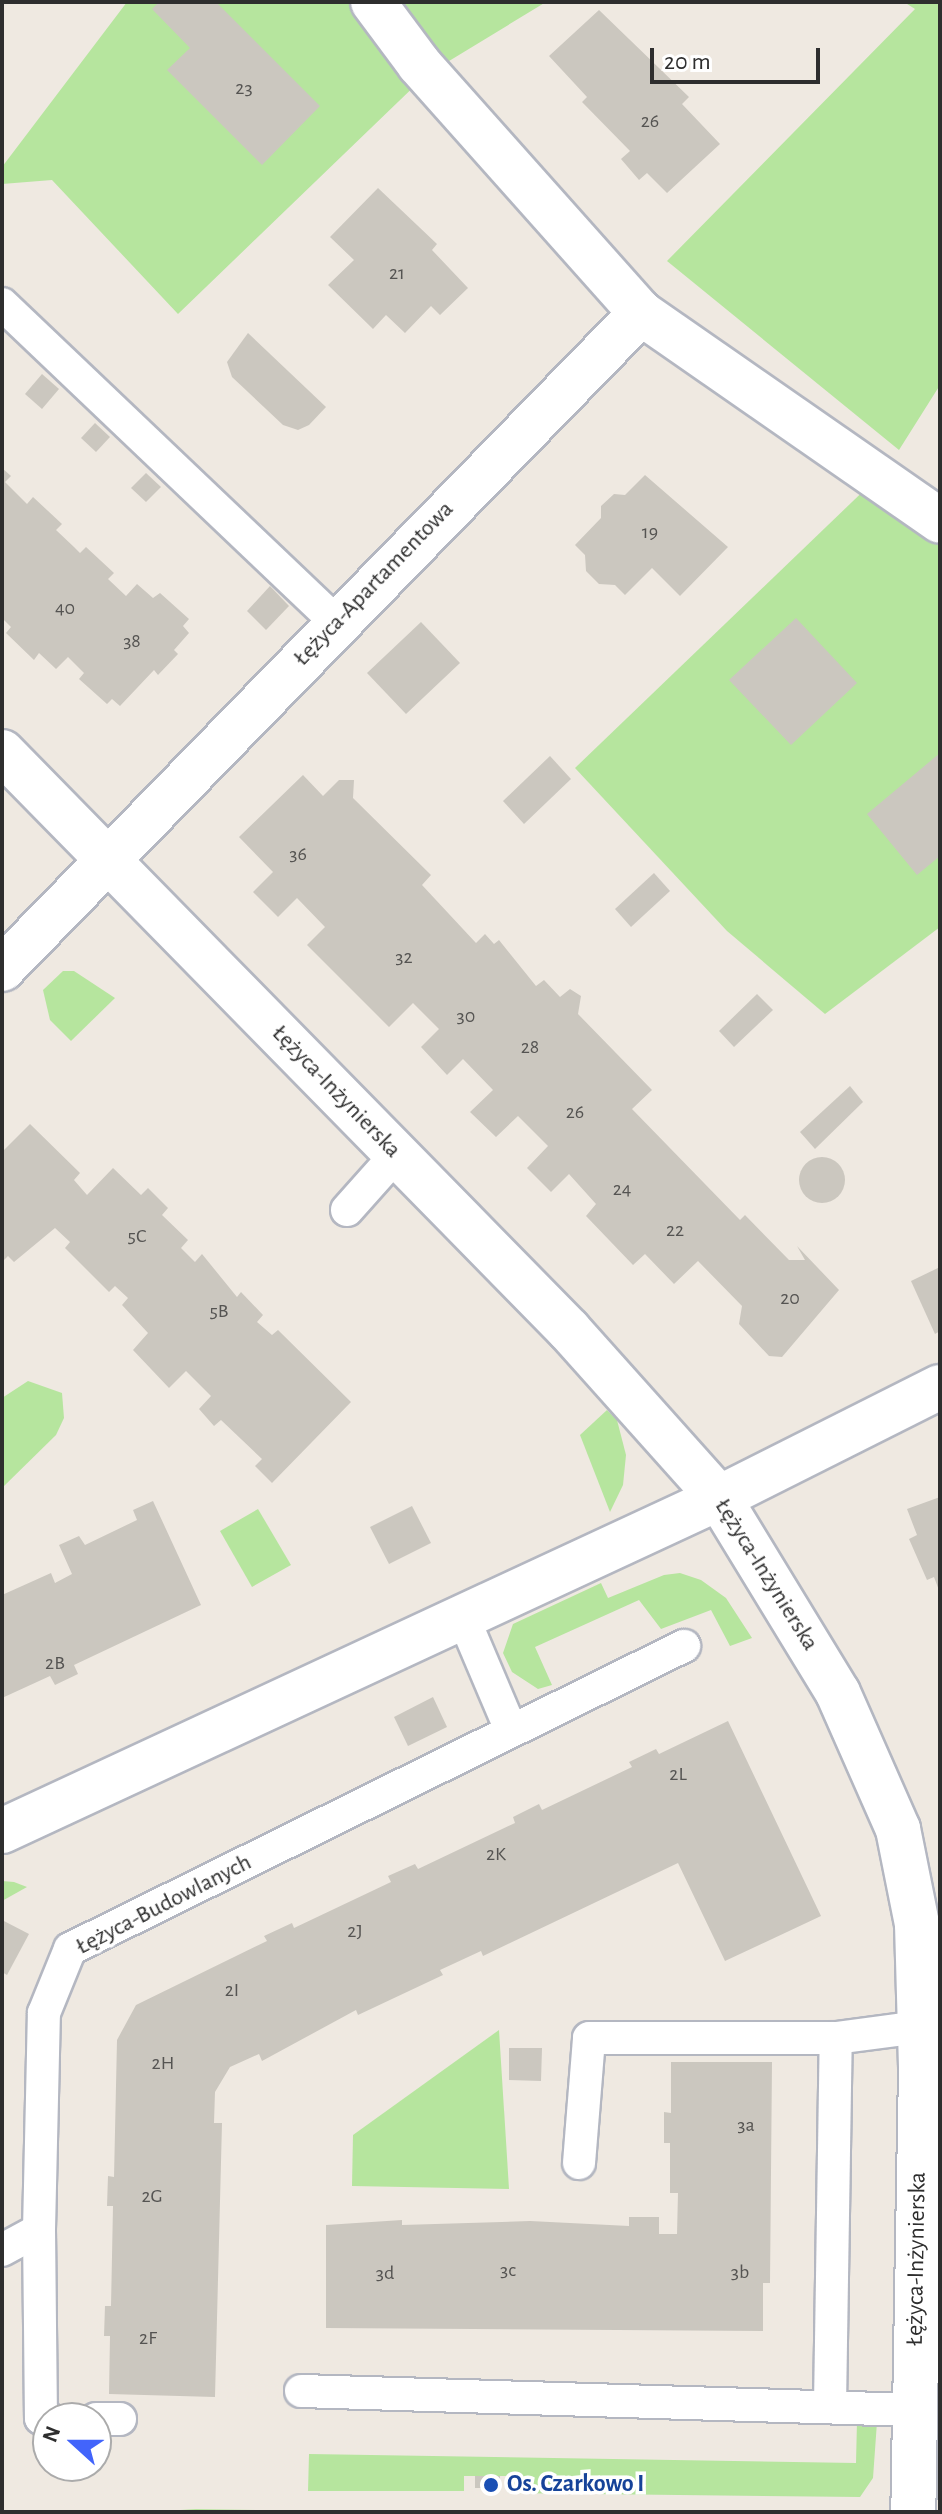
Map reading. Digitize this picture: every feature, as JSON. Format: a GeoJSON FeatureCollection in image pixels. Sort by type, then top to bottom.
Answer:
{"type":"FeatureCollection","features":[{"type":"Feature","properties":{"kind":"street"},"geometry":{"type":"LineString","coordinates":[[373,2],[419,64],[641,313],[940,521]]}},
{"type":"Feature","properties":{"kind":"street","name":"Łężyca-Apartamentowa"},"geometry":{"type":"LineString","coordinates":[[110,858],[336,622],[641,313]]}},
{"type":"Feature","properties":{"kind":"street","name":"Łężyca-Inżynierska"},"geometry":{"type":"LineString","coordinates":[[2,752],[110,858],[569,1330],[719,1498],[794,1616],[876,1770],[898,1829],[917,1924],[927,2055],[927,2365],[914,2410],[913,2512]]}},
{"type":"Feature","properties":{"kind":"street"},"geometry":{"type":"LineString","coordinates":[[2,969],[110,858]]}},
{"type":"Feature","properties":{"kind":"street"},"geometry":{"type":"LineString","coordinates":[[2,1831],[719,1498],[940,1387]]}},
{"type":"Feature","properties":{"kind":"lane"},"geometry":{"type":"LineString","coordinates":[[2,304],[336,622]]}},
{"type":"Feature","properties":{"kind":"lane"},"geometry":{"type":"LineString","coordinates":[[347,1210],[396,1155]]}},
{"type":"Feature","properties":{"kind":"lane"},"geometry":{"type":"LineString","coordinates":[[463,1617],[511,1730]]}},
{"type":"Feature","properties":{"kind":"lane","name":"Łężyca-Budowlanych"},"geometry":{"type":"LineString","coordinates":[[41,2402],[39,2230],[44,2013],[70,1949],[684,1646]]}},
{"type":"Feature","properties":{"kind":"lane"},"geometry":{"type":"LineString","coordinates":[[579,2163],[589,2038],[836,2038],[927,2055]]}},
{"type":"Feature","properties":{"kind":"lane"},"geometry":{"type":"LineString","coordinates":[[830,2405],[836,2038]]}},
{"type":"Feature","properties":{"kind":"lane"},"geometry":{"type":"LineString","coordinates":[[2,2250],[39,2230]]}},
{"type":"Feature","properties":{"kind":"lane"},"geometry":{"type":"LineString","coordinates":[[301,2391],[914,2410]]}},
{"type":"Feature","properties":{"kind":"green space"},"geometry":{"type":"Polygon","coordinates":[[[127,2],[546,2],[426,75],[178,314],[52,180],[2,184],[2,167],[127,2]]]}},
{"type":"Feature","properties":{"kind":"green space"},"geometry":{"type":"Polygon","coordinates":[[[904,2],[940,2],[940,385],[899,450],[667,261],[915,9],[904,2]]]}},
{"type":"Feature","properties":{"kind":"green space"},"geometry":{"type":"Polygon","coordinates":[[[877,478],[940,519],[940,927],[825,1014],[727,931],[575,768],[877,478]]]}},
{"type":"Feature","properties":{"kind":"green space"},"geometry":{"type":"Polygon","coordinates":[[[63,971],[74,971],[115,998],[71,1041],[50,1020],[43,990],[63,971]]]}},
{"type":"Feature","properties":{"kind":"green space"},"geometry":{"type":"Polygon","coordinates":[[[28,1381],[62,1393],[64,1418],[56,1435],[2,1488],[2,1398],[28,1381]]]}},
{"type":"Feature","properties":{"kind":"green space"},"geometry":{"type":"Polygon","coordinates":[[[607,1410],[617,1420],[626,1455],[623,1485],[610,1512],[580,1435],[607,1410]]]}},
{"type":"Feature","properties":{"kind":"green space"},"geometry":{"type":"Polygon","coordinates":[[[258,1509],[291,1565],[252,1587],[220,1531],[258,1509]]]}},
{"type":"Feature","properties":{"kind":"green space"},"geometry":{"type":"Polygon","coordinates":[[[680,1573],[701,1580],[726,1598],[752,1638],[730,1646],[711,1610],[661,1629],[639,1600],[535,1647],[552,1685],[538,1689],[512,1672],[503,1653],[513,1624],[601,1583],[608,1598],[664,1575],[680,1573]]]}},
{"type":"Feature","properties":{"kind":"green space"},"geometry":{"type":"Polygon","coordinates":[[[2,1881],[14,1882],[27,1887],[2,1901],[2,1881]]]}},
{"type":"Feature","properties":{"kind":"green space"},"geometry":{"type":"Polygon","coordinates":[[[499,2030],[509,2189],[352,2186],[353,2135],[499,2030]]]}},
{"type":"Feature","properties":{"kind":"green space"},"geometry":{"type":"Polygon","coordinates":[[[857,2421],[877,2422],[873,2478],[860,2497],[508,2493],[507,2476],[464,2476],[464,2491],[308,2491],[309,2454],[856,2463],[857,2421]]]}},
{"type":"Feature","properties":{"kind":"green space"},"geometry":{"type":"Polygon","coordinates":[[[196,2509],[310,2511],[334,2512],[149,2512],[196,2509]]]}},
{"type":"Feature","properties":{"kind":"building"},"geometry":{"type":"Polygon","coordinates":[[[159,2],[216,2],[320,106],[262,165],[167,70],[190,48],[152,9],[159,2]]]}},
{"type":"Feature","properties":{"kind":"building"},"geometry":{"type":"Polygon","coordinates":[[[599,10],[689,97],[682,104],[720,144],[667,193],[647,173],[639,180],[621,159],[630,151],[582,102],[587,97],[549,56],[599,10]]]}},
{"type":"Feature","properties":{"kind":"building"},"geometry":{"type":"Polygon","coordinates":[[[378,188],[437,244],[432,250],[468,288],[440,315],[431,306],[405,333],[386,315],[373,329],[328,285],[354,260],[330,237],[378,188]]]}},
{"type":"Feature","properties":{"kind":"building"},"geometry":{"type":"Polygon","coordinates":[[[248,333],[326,407],[309,425],[298,430],[283,425],[232,377],[227,362],[248,333]]]}},
{"type":"Feature","properties":{"kind":"building"},"geometry":{"type":"Polygon","coordinates":[[[42,374],[59,389],[42,409],[25,394],[42,374]]]}},
{"type":"Feature","properties":{"kind":"building"},"geometry":{"type":"Polygon","coordinates":[[[95,423],[110,437],[96,452],[81,438],[95,423]]]}},
{"type":"Feature","properties":{"kind":"building"},"geometry":{"type":"Polygon","coordinates":[[[2,468],[11,476],[5,482],[27,504],[33,497],[62,524],[56,530],[80,553],[86,547],[114,573],[108,579],[126,596],[137,584],[153,598],[160,593],[189,619],[183,626],[189,633],[174,650],[178,654],[158,675],[154,670],[120,706],[112,699],[107,704],[79,679],[84,673],[68,657],[56,669],[39,653],[34,660],[6,633],[11,627],[2,618],[2,468]]]}},
{"type":"Feature","properties":{"kind":"building"},"geometry":{"type":"Polygon","coordinates":[[[146,473],[161,487],[146,502],[131,488],[146,473]]]}},
{"type":"Feature","properties":{"kind":"building"},"geometry":{"type":"Polygon","coordinates":[[[645,475],[728,547],[680,596],[652,568],[625,595],[615,585],[599,584],[586,571],[585,555],[575,545],[601,518],[601,506],[614,494],[625,495],[645,475]]]}},
{"type":"Feature","properties":{"kind":"building"},"geometry":{"type":"Polygon","coordinates":[[[270,586],[289,606],[266,630],[247,611],[270,586]]]}},
{"type":"Feature","properties":{"kind":"building"},"geometry":{"type":"Polygon","coordinates":[[[796,618],[857,683],[791,745],[729,680],[796,618]]]}},
{"type":"Feature","properties":{"kind":"building"},"geometry":{"type":"Polygon","coordinates":[[[421,622],[460,663],[406,714],[367,673],[421,622]]]}},
{"type":"Feature","properties":{"kind":"building"},"geometry":{"type":"Polygon","coordinates":[[[940,753],[940,856],[917,875],[867,814],[940,753]]]}},
{"type":"Feature","properties":{"kind":"building"},"geometry":{"type":"Polygon","coordinates":[[[550,756],[571,779],[524,824],[503,801],[550,756]]]}},
{"type":"Feature","properties":{"kind":"building"},"geometry":{"type":"Polygon","coordinates":[[[303,775],[323,796],[339,780],[354,780],[353,798],[431,875],[422,885],[476,943],[485,934],[494,944],[499,940],[536,986],[544,980],[560,997],[570,989],[581,996],[578,1014],[652,1090],[632,1109],[740,1220],[745,1215],[789,1260],[805,1260],[797,1246],[839,1290],[782,1357],[769,1356],[739,1324],[742,1306],[698,1261],[674,1284],[645,1254],[633,1265],[586,1216],[596,1204],[569,1174],[551,1192],[527,1168],[548,1146],[518,1116],[496,1137],[470,1112],[493,1090],[463,1059],[447,1075],[421,1047],[439,1029],[413,1003],[389,1027],[307,945],[325,927],[297,898],[278,917],[253,892],[273,872],[239,837],[303,775]]]}},
{"type":"Feature","properties":{"kind":"building"},"geometry":{"type":"Polygon","coordinates":[[[654,873],[670,891],[631,927],[615,909],[654,873]]]}},
{"type":"Feature","properties":{"kind":"building"},"geometry":{"type":"Polygon","coordinates":[[[757,994],[773,1010],[734,1047],[719,1031],[757,994]]]}},
{"type":"Feature","properties":{"kind":"building"},"geometry":{"type":"Polygon","coordinates":[[[850,1086],[863,1102],[815,1149],[800,1132],[850,1086]]]}},
{"type":"Feature","properties":{"kind":"building"},"geometry":{"type":"Polygon","coordinates":[[[30,1124],[80,1173],[74,1180],[87,1195],[113,1168],[141,1195],[148,1188],[168,1208],[162,1215],[188,1240],[181,1248],[195,1262],[202,1254],[237,1297],[241,1292],[263,1315],[257,1322],[272,1335],[278,1330],[351,1402],[272,1483],[255,1466],[262,1459],[221,1420],[214,1426],[199,1409],[211,1396],[186,1371],[169,1388],[133,1350],[148,1333],[122,1305],[128,1298],[115,1286],[109,1292],[65,1248],[70,1242],[55,1228],[14,1262],[8,1256],[2,1262],[2,1152],[30,1124]]]}},
{"type":"Feature","properties":{"kind":"building"},"geometry":{"type":"Polygon","coordinates":[[[822,1157],[838,1164],[845,1180],[838,1196],[822,1203],[806,1196],[799,1180],[806,1164],[822,1157]]]}},
{"type":"Feature","properties":{"kind":"building"},"geometry":{"type":"Polygon","coordinates":[[[940,1267],[940,1331],[935,1334],[911,1281],[940,1267]]]}},
{"type":"Feature","properties":{"kind":"building"},"geometry":{"type":"Polygon","coordinates":[[[940,1497],[940,1593],[934,1577],[927,1580],[909,1539],[917,1535],[907,1509],[940,1497]]]}},
{"type":"Feature","properties":{"kind":"building"},"geometry":{"type":"Polygon","coordinates":[[[153,1501],[201,1605],[74,1665],[78,1674],[55,1685],[50,1676],[2,1698],[2,1595],[51,1573],[55,1583],[72,1574],[59,1545],[79,1536],[85,1545],[137,1520],[133,1510],[153,1501]]]}},
{"type":"Feature","properties":{"kind":"building"},"geometry":{"type":"Polygon","coordinates":[[[412,1506],[431,1543],[389,1564],[370,1527],[412,1506]]]}},
{"type":"Feature","properties":{"kind":"building"},"geometry":{"type":"Polygon","coordinates":[[[433,1697],[447,1727],[408,1746],[394,1717],[433,1697]]]}},
{"type":"Feature","properties":{"kind":"building"},"geometry":{"type":"Polygon","coordinates":[[[728,1721],[821,1916],[725,1961],[678,1863],[483,1956],[481,1951],[440,1970],[443,1975],[358,2015],[356,2010],[262,2061],[259,2054],[230,2067],[215,2092],[214,2123],[222,2123],[215,2397],[109,2394],[110,2336],[104,2336],[105,2306],[111,2306],[113,2206],[107,2206],[108,2176],[114,2177],[117,2040],[136,2005],[267,1941],[264,1936],[292,1923],[294,1928],[391,1882],[388,1876],[415,1864],[418,1869],[515,1823],[513,1817],[539,1804],[542,1810],[632,1767],[629,1762],[656,1749],[659,1754],[728,1721]]]}},
{"type":"Feature","properties":{"kind":"building"},"geometry":{"type":"Polygon","coordinates":[[[2,1920],[29,1934],[7,1975],[2,1972],[2,1920]]]}},
{"type":"Feature","properties":{"kind":"building"},"geometry":{"type":"Polygon","coordinates":[[[509,2048],[542,2048],[541,2081],[509,2080],[509,2048]]]}},
{"type":"Feature","properties":{"kind":"building"},"geometry":{"type":"Polygon","coordinates":[[[671,2062],[772,2062],[770,2283],[763,2283],[763,2331],[326,2328],[326,2225],[402,2220],[402,2225],[530,2221],[629,2226],[629,2217],[659,2217],[659,2234],[677,2234],[678,2193],[670,2193],[670,2143],[664,2143],[664,2112],[671,2113],[671,2062]]]}},
{"type":"Feature","properties":{"kind":"building"},"geometry":{"type":"Polygon","coordinates":[[[475,2476],[500,2476],[500,2488],[475,2488],[475,2476]]]}},
{"type":"Feature","properties":{"kind":"place","name":"Os. Czarkowo I"},"geometry":{"type":"Point","coordinates":[491,2485]}}]}
